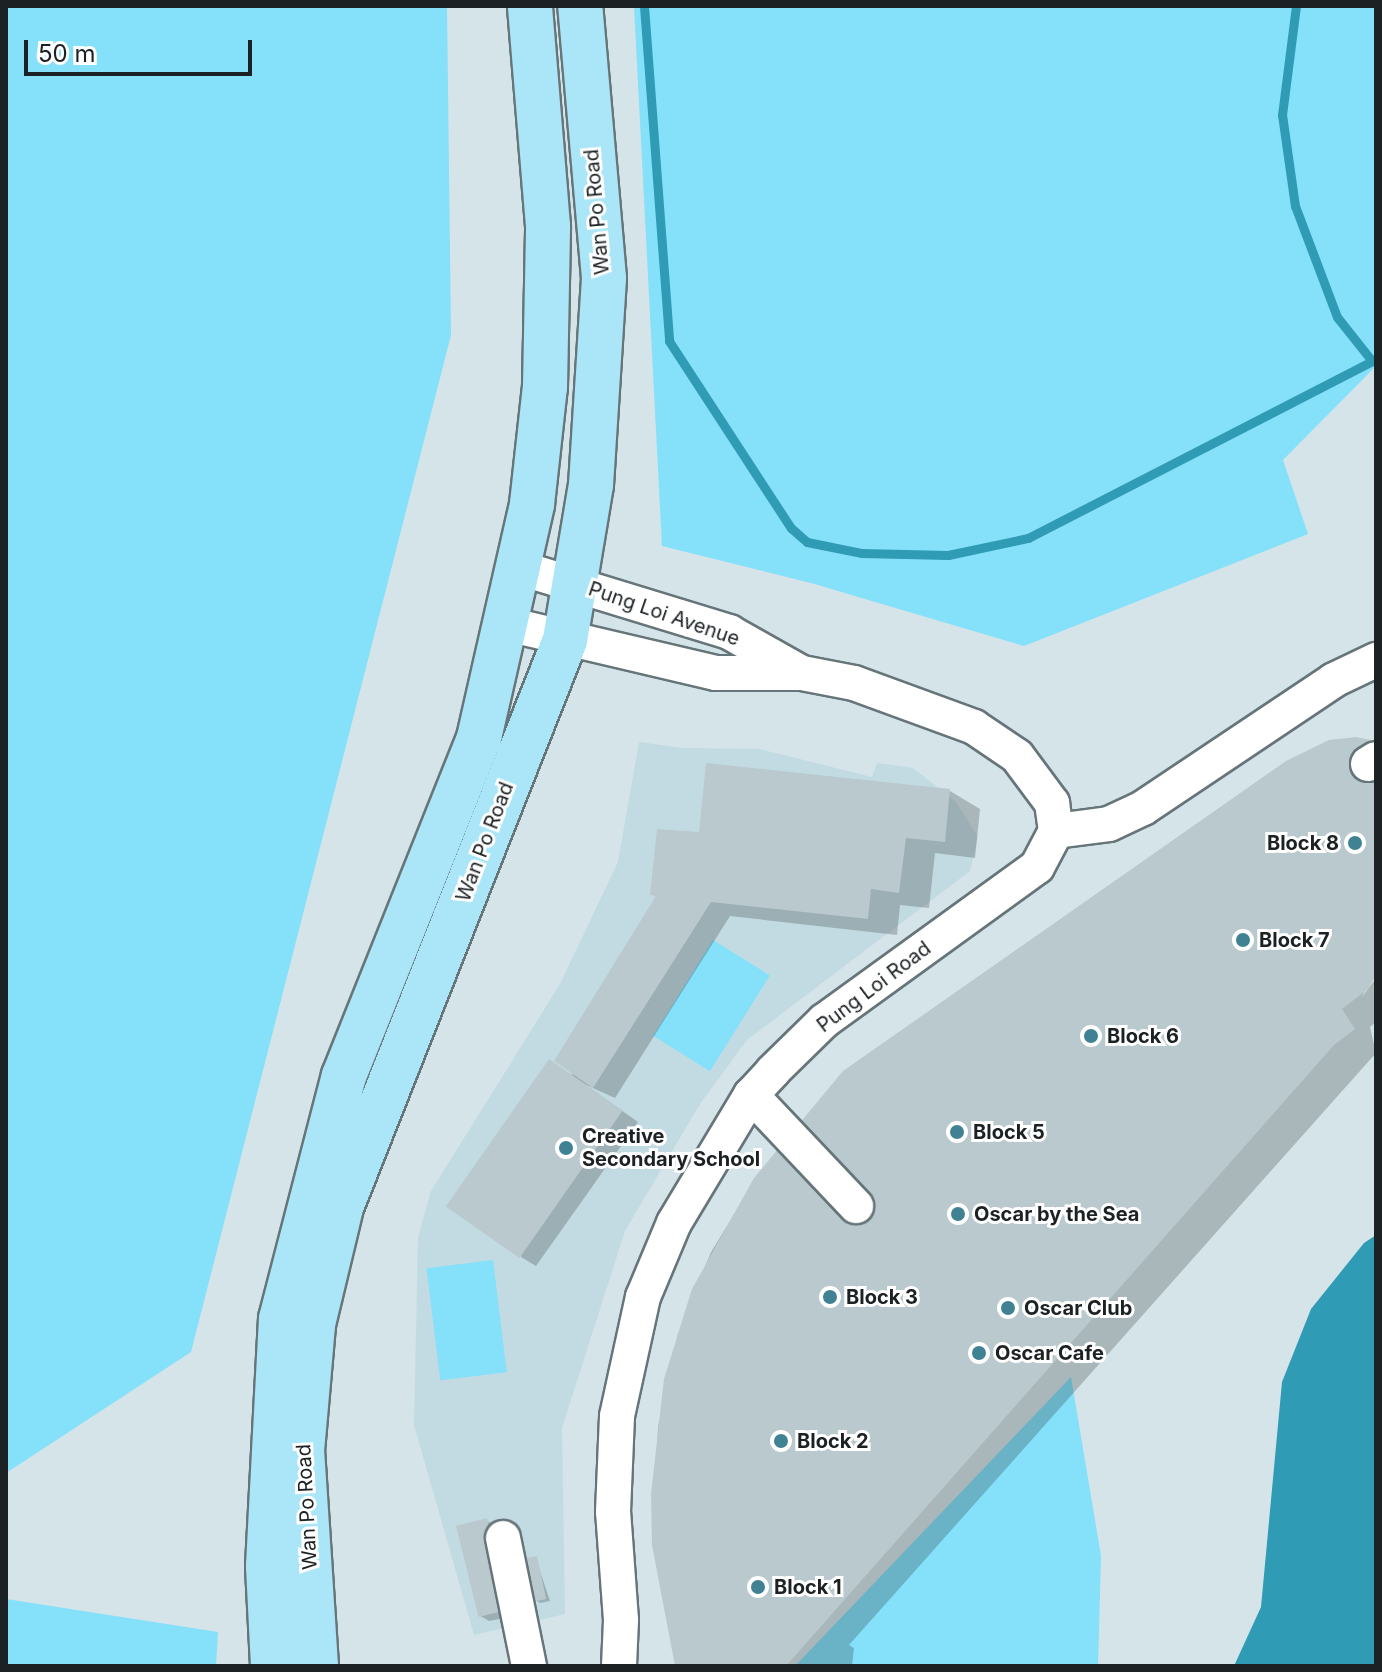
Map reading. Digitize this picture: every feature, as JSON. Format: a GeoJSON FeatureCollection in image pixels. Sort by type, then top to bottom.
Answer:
{"type":"FeatureCollection","features":[{"type":"Feature","properties":{"kind":"main road","name":"Wan Po Road"},"geometry":{"type":"LineString","coordinates":[[273,1666],[268,1566],[281,1319],[330,1115],[479,738],[520,568],[545,387],[548,303],[544,136],[530,6]]}},
{"type":"Feature","properties":{"kind":"main road","name":"Wan Po Road"},"geometry":{"type":"LineString","coordinates":[[316,1666],[302,1451],[313,1324],[341,1207],[565,640],[591,485],[604,278],[580,6]]}},
{"type":"Feature","properties":{"kind":"street","name":"Pung Loi Avenue"},"geometry":{"type":"LineString","coordinates":[[520,568],[729,632],[802,673]]}},
{"type":"Feature","properties":{"kind":"street","name":"Pung Loi Avenue"},"geometry":{"type":"LineString","coordinates":[[507,624],[716,673],[802,673],[854,683],[974,727],[1017,756],[1052,803],[1056,831]]}},
{"type":"Feature","properties":{"kind":"street"},"geometry":{"type":"LineString","coordinates":[[1056,831],[1109,824],[1143,808],[1334,680],[1376,660]]}},
{"type":"Feature","properties":{"kind":"street","name":"Pung Loi Road"},"geometry":{"type":"LineString","coordinates":[[614,1662],[613,1512],[617,1416],[643,1297],[674,1223],[751,1095],[824,1021],[1037,867],[1056,831]]}},
{"type":"Feature","properties":{"kind":"street"},"geometry":{"type":"LineString","coordinates":[[751,1095],[856,1206]]}},
{"type":"Feature","properties":{"kind":"street"},"geometry":{"type":"LineString","coordinates":[[503,1538],[529,1666]]}},
{"type":"Feature","properties":{"kind":"shaded area"},"geometry":{"type":"Polygon","coordinates":[[[6,6],[447,6],[451,335],[191,1352],[6,1473],[6,6]]]}},
{"type":"Feature","properties":{"kind":"shaded area"},"geometry":{"type":"Polygon","coordinates":[[[634,6],[1376,6],[1376,366],[1283,460],[1308,534],[1024,646],[811,583],[662,546],[634,6]]]}},
{"type":"Feature","properties":{"kind":"shaded area","name":"Creative Secondary School"},"geometry":{"type":"Polygon","coordinates":[[[639,742],[683,748],[759,749],[872,777],[877,763],[913,768],[956,802],[978,837],[970,871],[747,1040],[700,1104],[625,1231],[562,1428],[565,1614],[474,1635],[414,1425],[418,1237],[431,1191],[560,984],[618,862],[639,742]]]}},
{"type":"Feature","properties":{"kind":"shaded area"},"geometry":{"type":"Polygon","coordinates":[[[713,940],[770,976],[710,1071],[653,1036],[713,940]]]}},
{"type":"Feature","properties":{"kind":"shaded area"},"geometry":{"type":"Polygon","coordinates":[[[1376,1235],[1376,1666],[1234,1666],[1261,1607],[1282,1382],[1311,1309],[1364,1243],[1376,1235]]]}},
{"type":"Feature","properties":{"kind":"shaded area"},"geometry":{"type":"Polygon","coordinates":[[[493,1260],[507,1372],[440,1380],[426,1268],[493,1260]]]}},
{"type":"Feature","properties":{"kind":"shaded area"},"geometry":{"type":"Polygon","coordinates":[[[1071,1377],[1101,1556],[1098,1666],[795,1666],[1071,1377]]]}},
{"type":"Feature","properties":{"kind":"shaded area"},"geometry":{"type":"Polygon","coordinates":[[[6,1599],[218,1632],[216,1666],[6,1666],[6,1599]]]}},
{"type":"Feature","properties":{"kind":"building","name":"Oscar by the Sea"},"geometry":{"type":"Polygon","coordinates":[[[1356,737],[1376,741],[1376,975],[1368,989],[1342,1009],[1355,1029],[1334,1045],[786,1666],[675,1666],[652,1545],[651,1494],[664,1379],[692,1289],[754,1178],[843,1071],[1286,761],[1329,740],[1356,737]]]}},
{"type":"Feature","properties":{"kind":"building"},"geometry":{"type":"Polygon","coordinates":[[[706,763],[950,789],[945,842],[906,838],[899,893],[871,889],[868,919],[711,902],[593,1088],[554,1061],[656,896],[650,895],[657,829],[699,832],[706,763]]]}},
{"type":"Feature","properties":{"kind":"building"},"geometry":{"type":"Polygon","coordinates":[[[549,1059],[623,1111],[519,1258],[446,1206],[549,1059]]]}},
{"type":"Feature","properties":{"kind":"building"},"geometry":{"type":"Polygon","coordinates":[[[487,1518],[510,1609],[479,1617],[456,1526],[487,1518]]]}},
{"type":"Feature","properties":{"kind":"building"},"geometry":{"type":"Polygon","coordinates":[[[537,1556],[546,1599],[534,1602],[525,1558],[537,1556]]]}},
{"type":"Feature","properties":{"kind":"waterway"},"geometry":{"type":"LineString","coordinates":[[644,6],[669,341],[791,528],[807,542],[861,553],[948,555],[1028,538],[1372,361],[1337,317],[1295,206],[1282,115],[1296,6]]}},
{"type":"Feature","properties":{"kind":"place","name":"Block 8"},"geometry":{"type":"Point","coordinates":[1355,843]}},
{"type":"Feature","properties":{"kind":"place","name":"Block 7"},"geometry":{"type":"Point","coordinates":[1243,940]}},
{"type":"Feature","properties":{"kind":"place","name":"Block 6"},"geometry":{"type":"Point","coordinates":[1091,1036]}},
{"type":"Feature","properties":{"kind":"place","name":"Block 5"},"geometry":{"type":"Point","coordinates":[957,1132]}},
{"type":"Feature","properties":{"kind":"place","name":"Creative Secondary School"},"geometry":{"type":"Point","coordinates":[566,1148]}},
{"type":"Feature","properties":{"kind":"place","name":"Oscar by the Sea"},"geometry":{"type":"Point","coordinates":[958,1214]}},
{"type":"Feature","properties":{"kind":"place","name":"Block 3"},"geometry":{"type":"Point","coordinates":[830,1297]}},
{"type":"Feature","properties":{"kind":"place","name":"Oscar Club"},"geometry":{"type":"Point","coordinates":[1008,1308]}},
{"type":"Feature","properties":{"kind":"place","name":"Oscar Cafe"},"geometry":{"type":"Point","coordinates":[979,1353]}},
{"type":"Feature","properties":{"kind":"place","name":"Block 2"},"geometry":{"type":"Point","coordinates":[781,1441]}},
{"type":"Feature","properties":{"kind":"place","name":"Block 1"},"geometry":{"type":"Point","coordinates":[758,1587]}}]}
